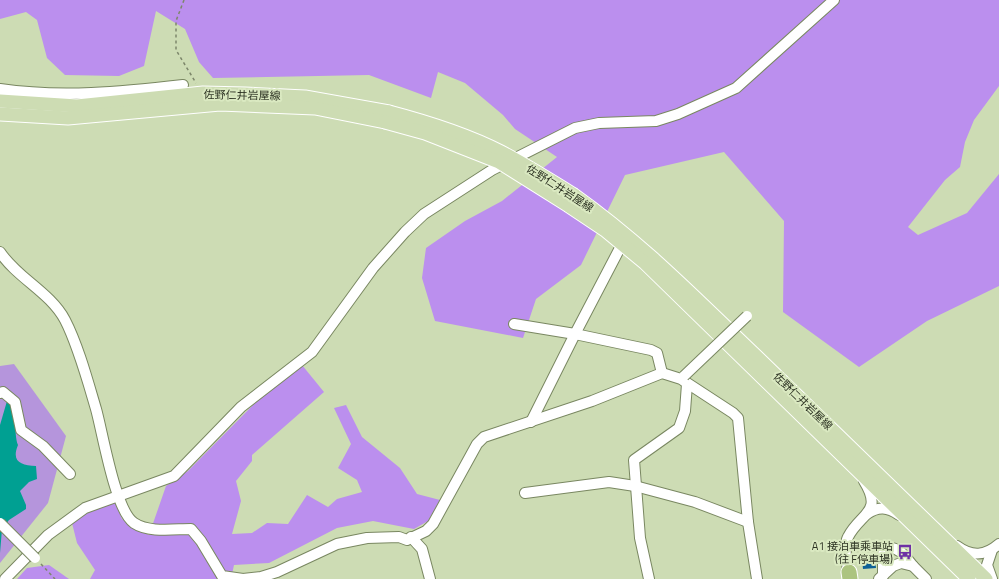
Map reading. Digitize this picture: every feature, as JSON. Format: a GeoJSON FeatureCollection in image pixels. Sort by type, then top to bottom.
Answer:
{"type":"FeatureCollection","features":[{"type":"Feature","properties":{"kind":"main road","name":"佐野仁井岩屋線"},"geometry":{"type":"LineString","coordinates":[[0,101],[77,106],[203,93],[305,97],[464,135],[500,151],[533,169],[645,263],[969,579]]}},
{"type":"Feature","properties":{"kind":"main road","name":"佐野仁井岩屋線"},"geometry":{"type":"LineString","coordinates":[[0,114],[68,118],[220,104],[314,108],[387,117]]}},
{"type":"Feature","properties":{"kind":"main road","name":"佐野仁井岩屋線"},"geometry":{"type":"LineString","coordinates":[[571,201],[630,237],[707,306],[986,579]]}},
{"type":"Feature","properties":{"kind":"street"},"geometry":{"type":"LineString","coordinates":[[5,579],[48,535],[85,508],[118,495],[165,481],[174,476],[241,407],[312,352],[373,268],[405,232],[424,214],[492,170],[575,128],[599,123],[656,121],[678,114],[736,88],[834,0]]}},
{"type":"Feature","properties":{"kind":"street"},"geometry":{"type":"LineString","coordinates":[[0,89],[67,94],[117,93],[183,84]]}},
{"type":"Feature","properties":{"kind":"street"},"geometry":{"type":"LineString","coordinates":[[531,422],[622,244]]}},
{"type":"Feature","properties":{"kind":"street"},"geometry":{"type":"LineString","coordinates":[[0,252],[6,262],[54,306],[65,320],[96,410],[118,495],[126,515],[135,523],[144,527],[191,529],[202,541],[222,576],[243,579],[261,578],[337,544],[367,538],[399,537],[407,540],[426,531],[433,524],[477,444],[484,437],[592,401],[662,374],[684,380],[733,413],[738,418],[748,522],[758,579]]}},
{"type":"Feature","properties":{"kind":"street"},"geometry":{"type":"LineString","coordinates":[[649,579],[640,538],[634,460],[679,428],[685,411],[684,380],[747,316]]}},
{"type":"Feature","properties":{"kind":"street"},"geometry":{"type":"LineString","coordinates":[[514,324],[575,334],[651,350],[656,353],[662,374]]}},
{"type":"Feature","properties":{"kind":"street"},"geometry":{"type":"LineString","coordinates":[[0,393],[3,392],[15,402],[21,430],[43,446],[70,474]]}},
{"type":"Feature","properties":{"kind":"street"},"geometry":{"type":"LineString","coordinates":[[833,448],[864,481],[869,489],[872,505],[868,514],[851,532],[846,540],[850,577]]}},
{"type":"Feature","properties":{"kind":"street"},"geometry":{"type":"LineString","coordinates":[[525,493],[609,482],[635,486],[695,502],[748,522]]}},
{"type":"Feature","properties":{"kind":"street"},"geometry":{"type":"LineString","coordinates":[[868,514],[881,508],[892,510],[918,530]]}},
{"type":"Feature","properties":{"kind":"street"},"geometry":{"type":"LineString","coordinates":[[0,523],[36,558]]}},
{"type":"Feature","properties":{"kind":"street"},"geometry":{"type":"LineString","coordinates":[[939,533],[968,553],[982,554],[996,547]]}},
{"type":"Feature","properties":{"kind":"street"},"geometry":{"type":"LineString","coordinates":[[411,537],[422,549],[430,579]]}},
{"type":"Feature","properties":{"kind":"street"},"geometry":{"type":"LineString","coordinates":[[992,579],[988,565],[996,547]]}},
{"type":"Feature","properties":{"kind":"street"},"geometry":{"type":"LineString","coordinates":[[881,577],[883,554],[889,548],[900,551],[926,579]]}},
{"type":"Feature","properties":{"kind":"street"},"geometry":{"type":"LineString","coordinates":[[881,577],[893,566],[901,563],[913,566]]}},
{"type":"Feature","properties":{"kind":"path"},"geometry":{"type":"LineString","coordinates":[[184,0],[176,21],[176,50],[203,93]]}},
{"type":"Feature","properties":{"kind":"path"},"geometry":{"type":"LineString","coordinates":[[36,558],[55,579]]}},
{"type":"Feature","properties":{"kind":"shaded area"},"geometry":{"type":"Polygon","coordinates":[[[0,0],[999,0],[999,86],[974,120],[965,142],[960,167],[945,180],[908,227],[918,235],[967,213],[999,174],[999,286],[927,321],[859,367],[783,312],[784,221],[724,152],[625,175],[581,265],[536,299],[523,338],[435,321],[422,278],[426,248],[465,221],[502,201],[557,157],[515,129],[503,115],[465,83],[438,72],[431,98],[369,75],[213,78],[199,62],[185,29],[156,11],[144,66],[119,76],[65,75],[47,58],[37,20],[26,12],[0,19],[0,0]]]}},
{"type":"Feature","properties":{"kind":"shaded area"},"geometry":{"type":"Polygon","coordinates":[[[14,364],[66,436],[48,503],[0,563],[0,366],[14,364]]]}},
{"type":"Feature","properties":{"kind":"shaded area"},"geometry":{"type":"Polygon","coordinates":[[[302,365],[324,392],[252,455],[252,461],[236,481],[241,501],[232,534],[252,533],[267,523],[288,524],[307,495],[328,507],[337,499],[362,492],[357,480],[338,468],[351,444],[334,408],[346,405],[362,437],[400,468],[417,494],[440,500],[428,521],[414,529],[373,521],[337,528],[269,563],[234,565],[231,579],[90,579],[95,570],[77,543],[72,523],[88,512],[115,502],[122,519],[149,535],[166,486],[188,471],[255,403],[302,365]]]}},
{"type":"Feature","properties":{"kind":"shaded area"},"geometry":{"type":"Polygon","coordinates":[[[49,565],[69,579],[17,579],[27,568],[49,565]]]}},
{"type":"Feature","properties":{"kind":"water"},"geometry":{"type":"Polygon","coordinates":[[[7,401],[13,410],[18,445],[16,451],[17,459],[19,462],[26,465],[36,466],[37,479],[29,482],[20,491],[26,505],[26,509],[9,520],[2,529],[0,553],[0,425],[7,401]]]}},
{"type":"Feature","properties":{"kind":"building"},"geometry":{"type":"Polygon","coordinates":[[[875,558],[876,568],[863,569],[862,559],[875,558]]]}},
{"type":"Feature","properties":{"kind":"place","name":"A1 接泊車乘車站 (往 F停車場)"},"geometry":{"type":"Point","coordinates":[905,552]}}]}
